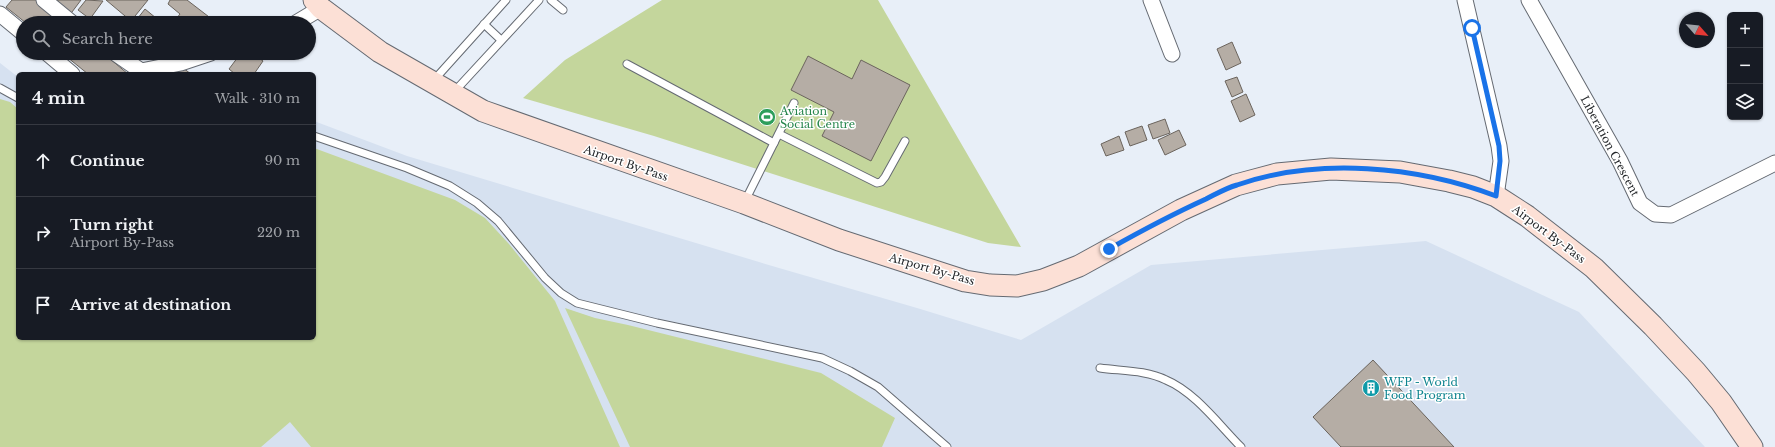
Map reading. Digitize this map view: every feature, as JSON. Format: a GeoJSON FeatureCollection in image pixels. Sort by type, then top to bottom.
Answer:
{"type":"FeatureCollection","features":[{"type":"Feature","properties":{"kind":"main road","name":"Airport By-Pass"},"geometry":{"type":"LineString","coordinates":[[298,0],[318,4],[380,52],[483,111],[509,122],[744,204],[839,240],[940,274],[965,281],[990,285],[1017,286],[1043,280],[1079,266],[1181,210],[1236,185],[1277,174],[1331,169],[1400,172],[1449,180],[1496,196],[1546,229],[1588,263],[1653,326],[1721,402],[1752,447]]}},
{"type":"Feature","properties":{"kind":"street"},"geometry":{"type":"LineString","coordinates":[[44,0],[63,16]]}},
{"type":"Feature","properties":{"kind":"street"},"geometry":{"type":"LineString","coordinates":[[1151,0],[1172,54]]}},
{"type":"Feature","properties":{"kind":"street"},"geometry":{"type":"LineString","coordinates":[[1465,0],[1499,146],[1500,161],[1496,196]]}},
{"type":"Feature","properties":{"kind":"street","name":"Liberation Crescent"},"geometry":{"type":"LineString","coordinates":[[1529,0],[1620,161],[1640,203],[1655,214],[1671,215],[1775,163]]}},
{"type":"Feature","properties":{"kind":"street"},"geometry":{"type":"LineString","coordinates":[[304,16],[318,4]]}},
{"type":"Feature","properties":{"kind":"street"},"geometry":{"type":"LineString","coordinates":[[0,14],[16,27]]}},
{"type":"Feature","properties":{"kind":"street"},"geometry":{"type":"LineString","coordinates":[[55,60],[70,72]]}},
{"type":"Feature","properties":{"kind":"street"},"geometry":{"type":"LineString","coordinates":[[125,60],[141,71],[190,60]]}},
{"type":"Feature","properties":{"kind":"lane"},"geometry":{"type":"LineString","coordinates":[[432,82],[506,0]]}},
{"type":"Feature","properties":{"kind":"lane"},"geometry":{"type":"LineString","coordinates":[[452,93],[539,0]]}},
{"type":"Feature","properties":{"kind":"lane"},"geometry":{"type":"LineString","coordinates":[[551,0],[563,10]]}},
{"type":"Feature","properties":{"kind":"lane"},"geometry":{"type":"LineString","coordinates":[[484,24],[501,40]]}},
{"type":"Feature","properties":{"kind":"lane"},"geometry":{"type":"LineString","coordinates":[[627,64],[774,143]]}},
{"type":"Feature","properties":{"kind":"lane"},"geometry":{"type":"LineString","coordinates":[[0,88],[16,97]]}},
{"type":"Feature","properties":{"kind":"lane"},"geometry":{"type":"LineString","coordinates":[[744,204],[794,102]]}},
{"type":"Feature","properties":{"kind":"lane"},"geometry":{"type":"LineString","coordinates":[[779,134],[877,183],[881,182],[885,177],[905,141]]}},
{"type":"Feature","properties":{"kind":"lane"},"geometry":{"type":"LineString","coordinates":[[316,137],[407,168],[450,186],[477,203],[498,221],[545,278],[561,293],[577,303],[657,323],[822,358],[850,371],[878,387],[947,447]]}},
{"type":"Feature","properties":{"kind":"lane"},"geometry":{"type":"LineString","coordinates":[[1100,368],[1142,373],[1165,379],[1183,389],[1241,447]]}},
{"type":"Feature","properties":{"kind":"shaded area"},"geometry":{"type":"Polygon","coordinates":[[[0,63],[16,75],[16,340],[316,340],[316,122],[407,156],[1021,340],[1151,265],[1426,241],[1579,312],[1705,447],[0,447],[0,63]]]}},
{"type":"Feature","properties":{"kind":"green space","name":"Aviation Social Centre"},"geometry":{"type":"Polygon","coordinates":[[[662,0],[878,0],[1021,247],[988,243],[654,136],[523,98],[565,60],[662,0]]]}},
{"type":"Feature","properties":{"kind":"green space"},"geometry":{"type":"Polygon","coordinates":[[[0,99],[10,102],[16,107],[16,340],[316,340],[316,149],[455,200],[485,218],[509,244],[555,301],[620,447],[311,447],[290,422],[261,447],[0,447],[0,99]]]}},
{"type":"Feature","properties":{"kind":"green space"},"geometry":{"type":"Polygon","coordinates":[[[565,308],[595,318],[821,373],[895,418],[882,447],[630,447],[565,308]]]}},
{"type":"Feature","properties":{"kind":"building"},"geometry":{"type":"Polygon","coordinates":[[[12,0],[38,0],[57,16],[17,16],[6,7],[12,0]]]}},
{"type":"Feature","properties":{"kind":"building"},"geometry":{"type":"Polygon","coordinates":[[[58,0],[81,0],[69,16],[55,5],[58,0]]]}},
{"type":"Feature","properties":{"kind":"building"},"geometry":{"type":"Polygon","coordinates":[[[86,0],[103,1],[92,16],[86,16],[78,10],[86,0]]]}},
{"type":"Feature","properties":{"kind":"building"},"geometry":{"type":"Polygon","coordinates":[[[106,0],[148,0],[135,16],[125,16],[106,0]]]}},
{"type":"Feature","properties":{"kind":"building"},"geometry":{"type":"Polygon","coordinates":[[[170,0],[187,0],[208,16],[178,16],[180,14],[168,4],[170,0]]]}},
{"type":"Feature","properties":{"kind":"building"},"geometry":{"type":"Polygon","coordinates":[[[145,9],[154,16],[140,16],[145,9]]]}},
{"type":"Feature","properties":{"kind":"building"},"geometry":{"type":"Polygon","coordinates":[[[1232,42],[1241,63],[1226,70],[1217,49],[1232,42]]]}},
{"type":"Feature","properties":{"kind":"building"},"geometry":{"type":"Polygon","coordinates":[[[808,56],[852,79],[861,60],[910,85],[871,161],[822,136],[834,112],[791,90],[808,56]]]}},
{"type":"Feature","properties":{"kind":"building"},"geometry":{"type":"Polygon","coordinates":[[[71,60],[111,60],[126,72],[86,72],[71,60]]]}},
{"type":"Feature","properties":{"kind":"building"},"geometry":{"type":"Polygon","coordinates":[[[236,60],[263,61],[255,72],[233,72],[229,69],[236,60]]]}},
{"type":"Feature","properties":{"kind":"building"},"geometry":{"type":"Polygon","coordinates":[[[179,65],[188,72],[174,72],[179,65]]]}},
{"type":"Feature","properties":{"kind":"building"},"geometry":{"type":"Polygon","coordinates":[[[1237,77],[1243,92],[1232,97],[1225,81],[1237,77]]]}},
{"type":"Feature","properties":{"kind":"building"},"geometry":{"type":"Polygon","coordinates":[[[1246,94],[1255,115],[1240,122],[1231,101],[1246,94]]]}},
{"type":"Feature","properties":{"kind":"building"},"geometry":{"type":"Polygon","coordinates":[[[1165,119],[1170,133],[1153,139],[1148,125],[1165,119]]]}},
{"type":"Feature","properties":{"kind":"building"},"geometry":{"type":"Polygon","coordinates":[[[1142,126],[1147,140],[1130,146],[1125,132],[1142,126]]]}},
{"type":"Feature","properties":{"kind":"building"},"geometry":{"type":"Polygon","coordinates":[[[1179,130],[1186,145],[1165,155],[1158,140],[1179,130]]]}},
{"type":"Feature","properties":{"kind":"building"},"geometry":{"type":"Polygon","coordinates":[[[1119,136],[1124,150],[1106,156],[1101,144],[1119,136]]]}},
{"type":"Feature","properties":{"kind":"building","name":"WFP - World Food Program"},"geometry":{"type":"Polygon","coordinates":[[[1373,360],[1454,447],[1341,447],[1313,417],[1373,360]]]}},
{"type":"Feature","properties":{"kind":"place","name":"Aviation Social Centre"},"geometry":{"type":"Point","coordinates":[767,117]}},
{"type":"Feature","properties":{"kind":"place","name":"WFP - World Food Program"},"geometry":{"type":"Point","coordinates":[1371,388]}},
{"type":"Feature","properties":{"kind":"route"},"geometry":{"type":"LineString","coordinates":[[1109,249],[1181,210],[1236,185],[1277,174],[1331,169],[1361,169],[1400,172],[1449,180],[1496,196],[1500,161],[1499,146],[1472,28]]}}]}
